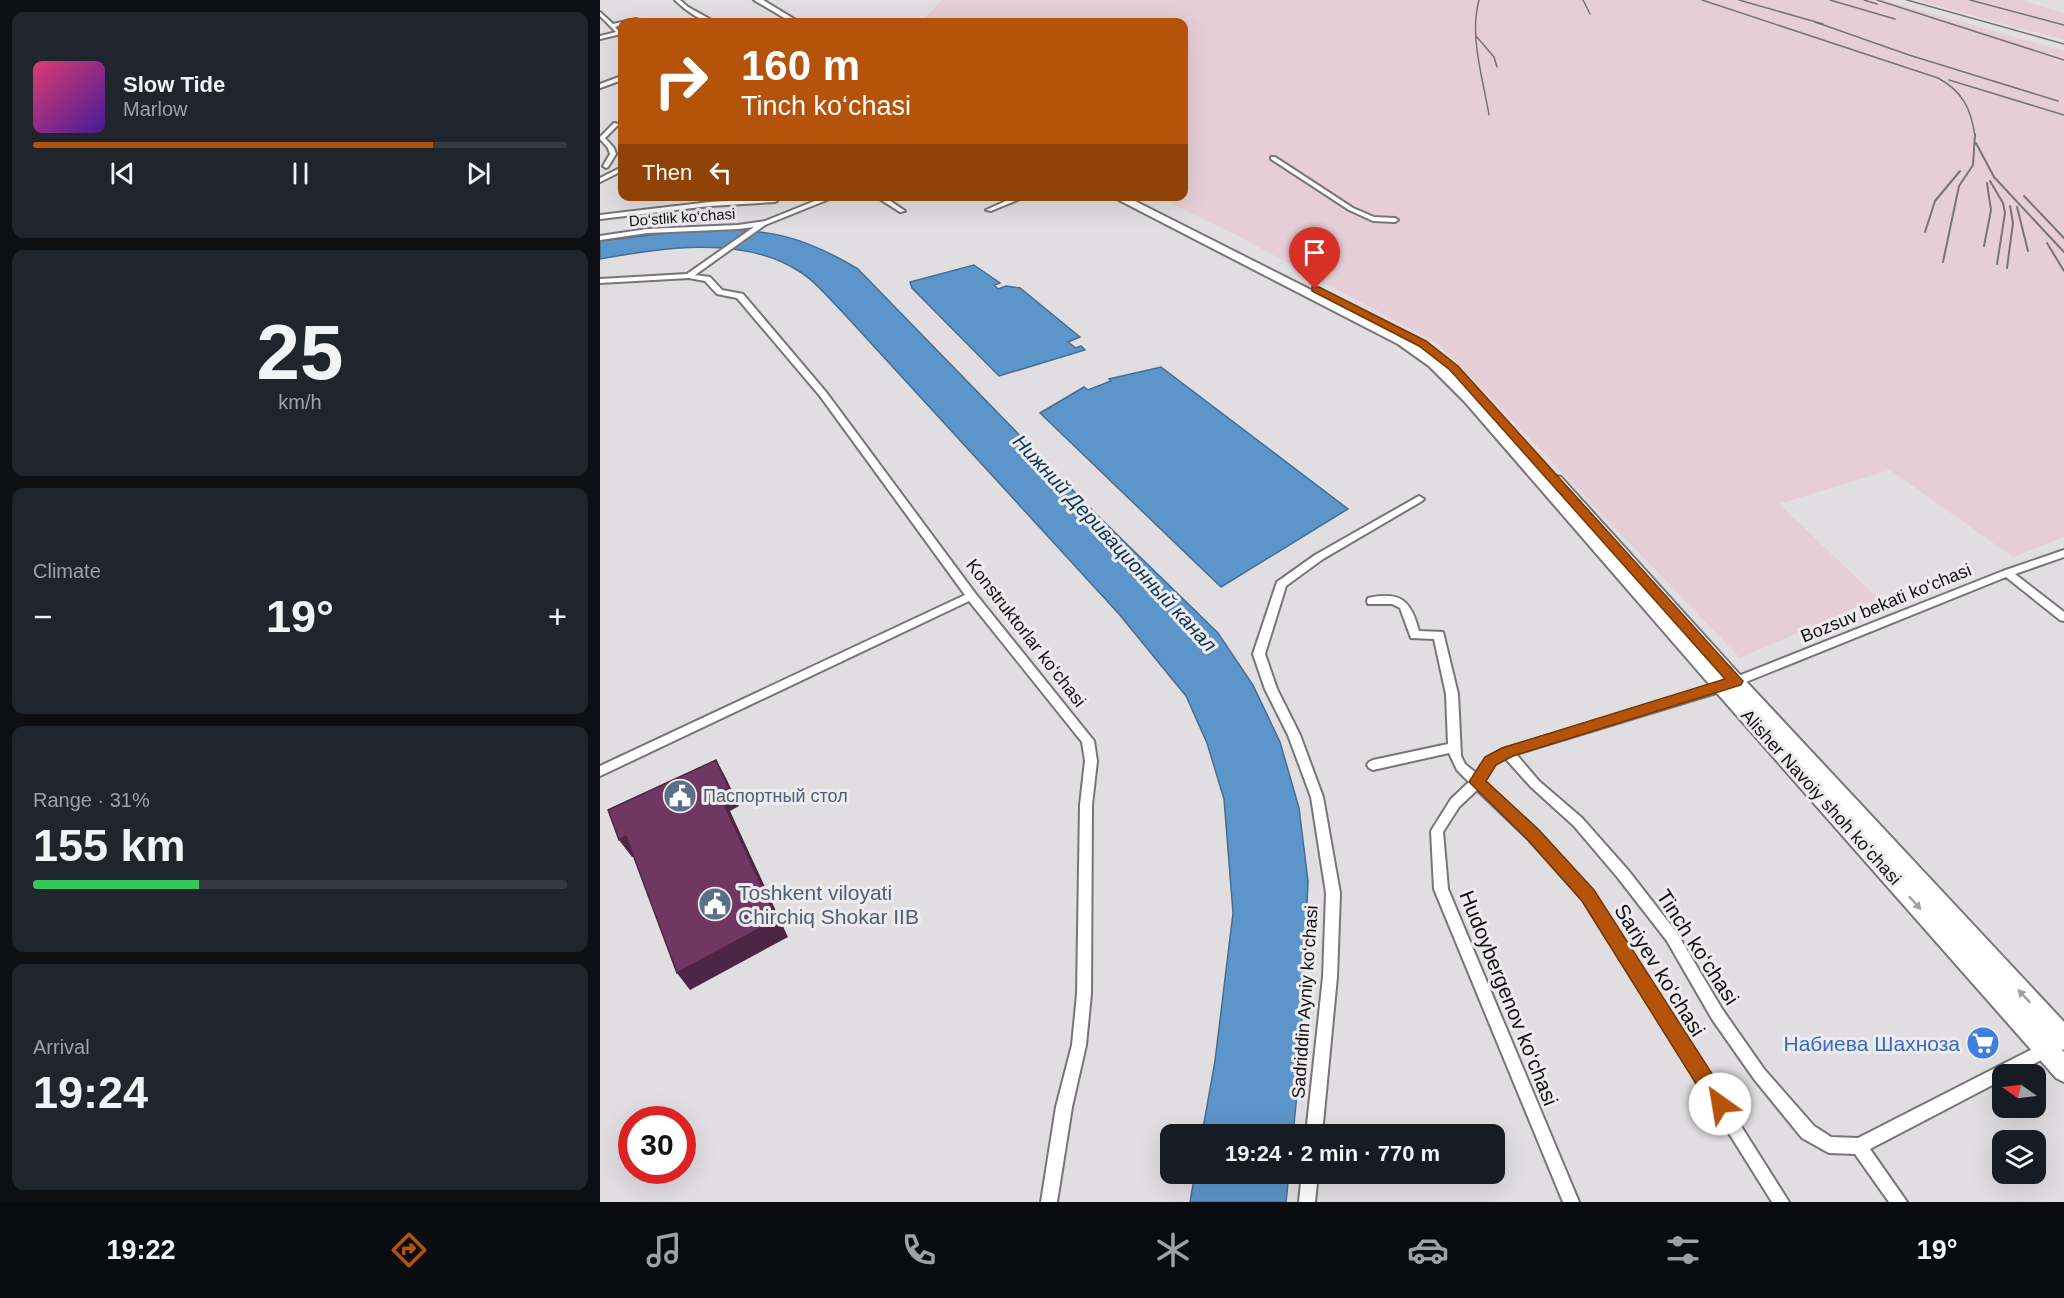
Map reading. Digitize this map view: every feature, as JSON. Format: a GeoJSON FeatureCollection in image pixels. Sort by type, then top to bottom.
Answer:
{"type":"FeatureCollection","features":[{"type":"Feature","properties":{"kind":"main road"},"geometry":{"type":"LineString","coordinates":[[749,0],[779,18]]}},
{"type":"Feature","properties":{"kind":"main road"},"geometry":{"type":"LineString","coordinates":[[758,0],[788,18]]}},
{"type":"Feature","properties":{"kind":"main road","name":"Alisher Navoiy shoh koʻchasi"},"geometry":{"type":"LineString","coordinates":[[1126,201],[1396,338],[1426,356],[1468,398],[2058,1042],[2064,1070]]}},
{"type":"Feature","properties":{"kind":"main road","name":"Alisher Navoiy shoh koʻchasi"},"geometry":{"type":"LineString","coordinates":[[1142,201],[1410,336],[1444,359],[1480,396],[1729,684]]}},
{"type":"Feature","properties":{"kind":"street"},"geometry":{"type":"LineString","coordinates":[[677,0],[686,8],[705,18]]}},
{"type":"Feature","properties":{"kind":"street"},"geometry":{"type":"LineString","coordinates":[[600,13],[618,32]]}},
{"type":"Feature","properties":{"kind":"street"},"geometry":{"type":"LineString","coordinates":[[612,26],[618,24]]}},
{"type":"Feature","properties":{"kind":"street"},"geometry":{"type":"LineString","coordinates":[[600,38],[618,33]]}},
{"type":"Feature","properties":{"kind":"street"},"geometry":{"type":"LineString","coordinates":[[600,86],[618,75]]}},
{"type":"Feature","properties":{"kind":"street"},"geometry":{"type":"LineString","coordinates":[[603,166],[613,154],[602,138],[616,123]]}},
{"type":"Feature","properties":{"kind":"street"},"geometry":{"type":"LineString","coordinates":[[1273,158],[1351,209],[1373,219],[1395,220]]}},
{"type":"Feature","properties":{"kind":"street"},"geometry":{"type":"LineString","coordinates":[[603,166],[618,167]]}},
{"type":"Feature","properties":{"kind":"street"},"geometry":{"type":"LineString","coordinates":[[600,180],[618,169]]}},
{"type":"Feature","properties":{"kind":"street","name":"Do‘stlik ko‘chasi"},"geometry":{"type":"LineString","coordinates":[[600,217],[710,204],[759,201]]}},
{"type":"Feature","properties":{"kind":"street","name":"Do‘stlik ko‘chasi"},"geometry":{"type":"LineString","coordinates":[[600,238],[647,231],[738,227],[763,223],[818,201]]}},
{"type":"Feature","properties":{"kind":"street"},"geometry":{"type":"LineString","coordinates":[[886,201],[902,211]]}},
{"type":"Feature","properties":{"kind":"street"},"geometry":{"type":"LineString","coordinates":[[989,210],[1013,201]]}},
{"type":"Feature","properties":{"kind":"street"},"geometry":{"type":"LineString","coordinates":[[689,276],[763,223]]}},
{"type":"Feature","properties":{"kind":"street","name":"Konstruktorlar ko‘chasi"},"geometry":{"type":"LineString","coordinates":[[600,281],[689,276],[707,279],[720,292],[740,296],[823,394],[971,596],[1088,741],[1091,761],[1086,805],[1084,994],[1079,1045],[1064,1107],[1049,1202]]}},
{"type":"Feature","properties":{"kind":"street","name":"Sadriddin Ayniy ko‘chasi"},"geometry":{"type":"LineString","coordinates":[[1315,1124],[1330,977],[1333,893],[1317,797],[1294,735],[1271,689],[1259,654],[1281,584],[1373,524],[1419,499]]}},
{"type":"Feature","properties":{"kind":"street","name":"Bozsuv bekati ko‘chasi"},"geometry":{"type":"LineString","coordinates":[[1729,684],[2007,573],[2064,553]]}},
{"type":"Feature","properties":{"kind":"street"},"geometry":{"type":"LineString","coordinates":[[2007,573],[2064,617]]}},
{"type":"Feature","properties":{"kind":"street"},"geometry":{"type":"LineString","coordinates":[[600,771],[971,596]]}},
{"type":"Feature","properties":{"kind":"street"},"geometry":{"type":"LineString","coordinates":[[1372,601],[1393,599],[1402,603],[1415,635],[1439,635],[1452,694],[1455,747],[1373,765]]}},
{"type":"Feature","properties":{"kind":"street"},"geometry":{"type":"LineString","coordinates":[[1477,782],[1490,761],[1508,752],[1729,684]]}},
{"type":"Feature","properties":{"kind":"street","name":"Sariyev ko‘chasi"},"geometry":{"type":"LineString","coordinates":[[1455,747],[1455,756],[1461,767],[1533,835],[1588,896],[1782,1202]]}},
{"type":"Feature","properties":{"kind":"street","name":"Tinch ko‘chasi"},"geometry":{"type":"LineString","coordinates":[[1508,752],[1535,784],[1578,822],[1623,874],[1671,937],[1717,1014],[1759,1074],[1809,1132],[1829,1145],[1859,1146],[2058,1042]]}},
{"type":"Feature","properties":{"kind":"street","name":"Hudoybergenov ko‘chasi"},"geometry":{"type":"LineString","coordinates":[[1477,782],[1455,803],[1437,831],[1441,889],[1571,1202]]}},
{"type":"Feature","properties":{"kind":"street"},"geometry":{"type":"LineString","coordinates":[[1859,1146],[1899,1202]]}},
{"type":"Feature","properties":{"kind":"street"},"geometry":{"type":"LineString","coordinates":[[1307,1202],[1309,1184]]}},
{"type":"Feature","properties":{"kind":"shaded area"},"geometry":{"type":"Polygon","coordinates":[[[942,0],[1884,0],[2064,51],[2064,537],[2013,557],[1890,470],[1779,504],[1878,598],[1740,658],[1440,345],[1238,236],[1166,201],[1188,201],[1188,18],[925,18],[942,0]]]}},
{"type":"Feature","properties":{"kind":"shaded area"},"geometry":{"type":"Polygon","coordinates":[[[1916,0],[2021,0],[2064,13],[2064,40],[1916,0]]]}},
{"type":"Feature","properties":{"kind":"water","name":"Нижний Деривационный канал"},"geometry":{"type":"Polygon","coordinates":[[[700,229],[764,232],[818,248],[858,269],[1097,515],[1218,633],[1253,685],[1280,742],[1299,808],[1308,881],[1300,1064],[1294,1124],[1204,1124],[1215,1061],[1233,913],[1224,799],[1207,743],[1186,696],[1119,614],[817,285],[797,270],[775,259],[751,252],[726,248],[675,248],[600,259],[600,241],[700,229]]]}},
{"type":"Feature","properties":{"kind":"water"},"geometry":{"type":"Polygon","coordinates":[[[974,265],[1000,283],[994,285],[998,289],[1006,286],[1020,288],[1080,337],[1068,342],[1076,348],[1081,346],[1085,350],[999,376],[912,288],[910,282],[974,265]]]}},
{"type":"Feature","properties":{"kind":"water"},"geometry":{"type":"Polygon","coordinates":[[[1161,367],[1348,509],[1221,587],[1040,413],[1084,387],[1088,390],[1111,381],[1109,379],[1161,367]]]}},
{"type":"Feature","properties":{"kind":"water"},"geometry":{"type":"Polygon","coordinates":[[[1193,1184],[1288,1184],[1286,1202],[1190,1202],[1193,1184]]]}},
{"type":"Feature","properties":{"kind":"building","name":"Toshkent viloyati Chirchiq Shokar IIB"},"geometry":{"type":"Polygon","coordinates":[[[716,760],[729,788],[719,793],[777,919],[677,973],[626,836],[619,840],[608,810],[716,760]]]}},
{"type":"Feature","properties":{"kind":"railway"},"geometry":{"type":"LineString","coordinates":[[1476,36],[1476,14],[1479,0]]}},
{"type":"Feature","properties":{"kind":"railway"},"geometry":{"type":"LineString","coordinates":[[1583,0],[1590,14]]}},
{"type":"Feature","properties":{"kind":"railway"},"geometry":{"type":"LineString","coordinates":[[1702,0],[1938,78],[1964,101],[1971,117],[1975,136]]}},
{"type":"Feature","properties":{"kind":"railway"},"geometry":{"type":"LineString","coordinates":[[1739,0],[1823,24]]}},
{"type":"Feature","properties":{"kind":"railway"},"geometry":{"type":"LineString","coordinates":[[1830,0],[1895,19]]}},
{"type":"Feature","properties":{"kind":"railway"},"geometry":{"type":"LineString","coordinates":[[1864,0],[1877,4]]}},
{"type":"Feature","properties":{"kind":"railway"},"geometry":{"type":"LineString","coordinates":[[1877,0],[2064,60]]}},
{"type":"Feature","properties":{"kind":"railway"},"geometry":{"type":"LineString","coordinates":[[1907,0],[2064,44]]}},
{"type":"Feature","properties":{"kind":"railway"},"geometry":{"type":"LineString","coordinates":[[1970,0],[2064,25]]}},
{"type":"Feature","properties":{"kind":"railway"},"geometry":{"type":"LineString","coordinates":[[1815,22],[1909,55],[2058,101]]}},
{"type":"Feature","properties":{"kind":"railway"},"geometry":{"type":"LineString","coordinates":[[1476,36],[1494,57],[1497,67]]}},
{"type":"Feature","properties":{"kind":"railway"},"geometry":{"type":"LineString","coordinates":[[1476,36],[1489,115]]}},
{"type":"Feature","properties":{"kind":"railway"},"geometry":{"type":"LineString","coordinates":[[1949,80],[2064,115]]}},
{"type":"Feature","properties":{"kind":"railway"},"geometry":{"type":"LineString","coordinates":[[1943,262],[1959,186],[1973,165],[1975,136]]}},
{"type":"Feature","properties":{"kind":"railway"},"geometry":{"type":"LineString","coordinates":[[1976,143],[1994,177],[2064,252]]}},
{"type":"Feature","properties":{"kind":"railway"},"geometry":{"type":"LineString","coordinates":[[1925,232],[1935,201],[1960,171]]}},
{"type":"Feature","properties":{"kind":"railway"},"geometry":{"type":"LineString","coordinates":[[1990,181],[2003,203],[2005,213],[1997,264]]}},
{"type":"Feature","properties":{"kind":"railway"},"geometry":{"type":"LineString","coordinates":[[1984,246],[1991,210],[1987,183]]}},
{"type":"Feature","properties":{"kind":"railway"},"geometry":{"type":"LineString","coordinates":[[2024,196],[2064,238]]}},
{"type":"Feature","properties":{"kind":"railway"},"geometry":{"type":"LineString","coordinates":[[2007,268],[2013,223],[2010,206]]}},
{"type":"Feature","properties":{"kind":"railway"},"geometry":{"type":"LineString","coordinates":[[2017,207],[2028,251]]}},
{"type":"Feature","properties":{"kind":"railway"},"geometry":{"type":"LineString","coordinates":[[2047,243],[2064,271]]}},
{"type":"Feature","properties":{"kind":"place","name":"Паспортный стол"},"geometry":{"type":"Point","coordinates":[680,796]}},
{"type":"Feature","properties":{"kind":"place","name":"Toshkent viloyati Chirchiq Shokar IIB"},"geometry":{"type":"Point","coordinates":[715,904]}},
{"type":"Feature","properties":{"kind":"place","name":"Набиева Шахноза"},"geometry":{"type":"Point","coordinates":[1983,1043]}},
{"type":"Feature","properties":{"kind":"route"},"geometry":{"type":"LineString","coordinates":[[1315,289],[1410,336],[1454,368],[1735,681],[1722,687],[1508,752],[1490,761],[1477,782],[1533,835],[1588,896],[1720,1104]]}}]}
